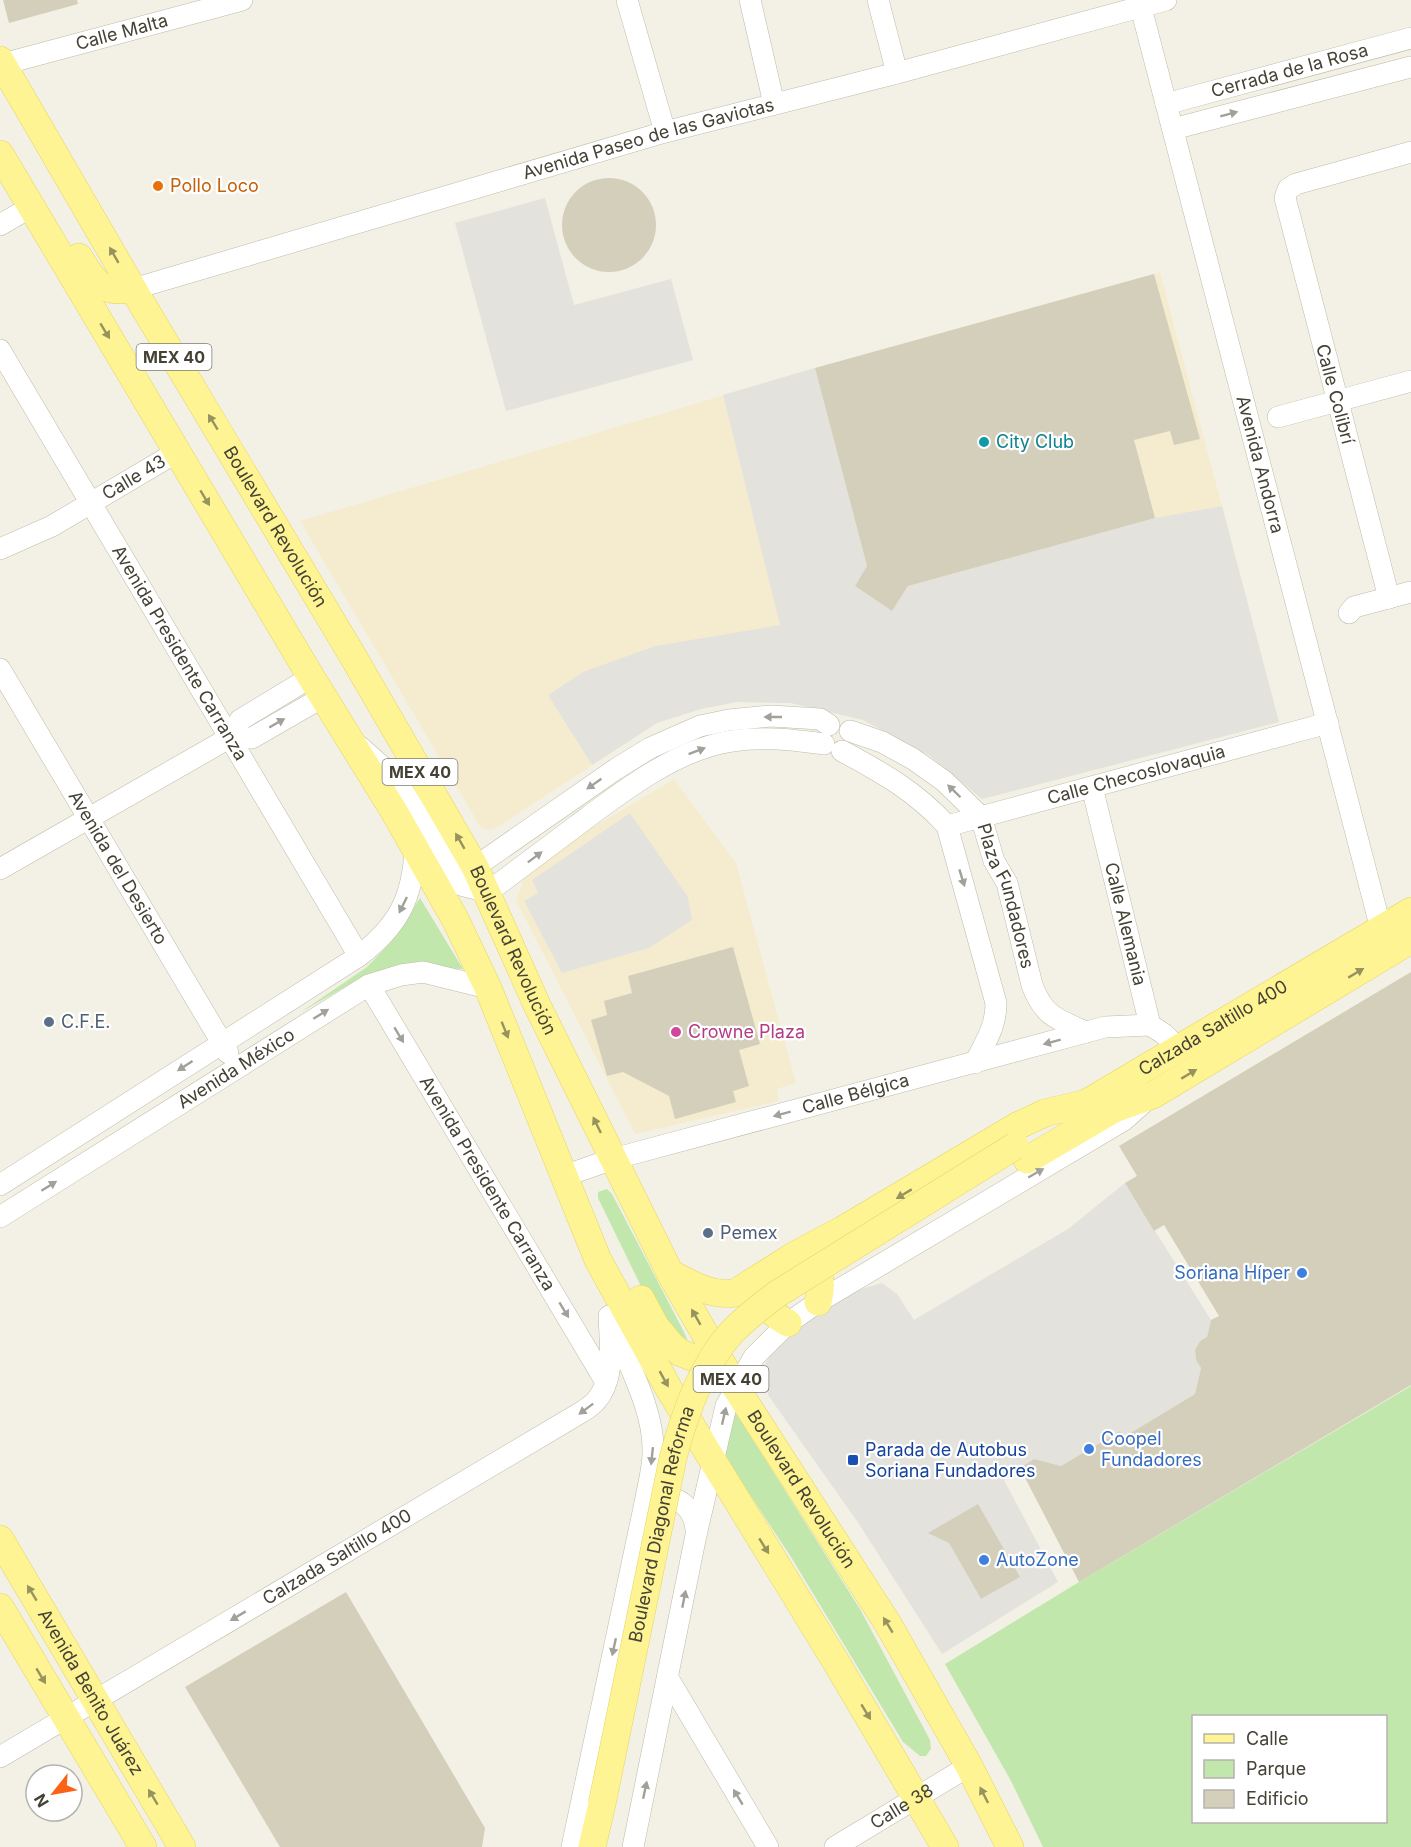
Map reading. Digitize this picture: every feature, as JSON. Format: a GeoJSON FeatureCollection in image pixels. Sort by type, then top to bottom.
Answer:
{"type":"FeatureCollection","features":[{"type":"Feature","properties":{"kind":"main road","name":"Boulevard Revolución"},"geometry":{"type":"LineString","coordinates":[[1,62],[351,652],[475,867],[537,1005],[670,1273],[736,1388],[888,1624],[969,1766],[1010,1847]]}},
{"type":"Feature","properties":{"kind":"main road","name":"MEX 40"},"geometry":{"type":"LineString","coordinates":[[0,154],[455,919],[488,988],[598,1260],[713,1462],[836,1662],[945,1847]]}},
{"type":"Feature","properties":{"kind":"main road"},"geometry":{"type":"LineString","coordinates":[[31,207],[55,224],[94,281],[112,290],[134,289]]}},
{"type":"Feature","properties":{"kind":"main road","name":"Calzada Saltillo 400"},"geometry":{"type":"LineString","coordinates":[[1021,1153],[1087,1103],[1411,911]]}},
{"type":"Feature","properties":{"kind":"main road","name":"Calzada Saltillo 400"},"geometry":{"type":"LineString","coordinates":[[1021,1153],[1114,1109],[1153,1095],[1411,940]]}},
{"type":"Feature","properties":{"kind":"main road"},"geometry":{"type":"LineString","coordinates":[[670,1273],[706,1291],[723,1294],[735,1293],[795,1255],[842,1230],[1017,1126],[1045,1113],[1087,1103]]}},
{"type":"Feature","properties":{"kind":"main road","name":"Boulevard Diagonal Reforma"},"geometry":{"type":"LineString","coordinates":[[592,1847],[610,1806],[698,1429],[721,1375],[741,1347],[765,1323],[1021,1153]]}},
{"type":"Feature","properties":{"kind":"main road"},"geometry":{"type":"LineString","coordinates":[[582,1219],[621,1263],[656,1327],[671,1345],[681,1353],[702,1362],[736,1388]]}},
{"type":"Feature","properties":{"kind":"main road"},"geometry":{"type":"LineString","coordinates":[[795,1255],[807,1259],[819,1273],[821,1291],[818,1302]]}},
{"type":"Feature","properties":{"kind":"main road"},"geometry":{"type":"LineString","coordinates":[[765,1275],[762,1286],[766,1304],[778,1318],[788,1323]]}},
{"type":"Feature","properties":{"kind":"main road","name":"Avenida Benito Juárez"},"geometry":{"type":"LineString","coordinates":[[0,1539],[182,1847]]}},
{"type":"Feature","properties":{"kind":"main road","name":"Avenida Benito Juárez"},"geometry":{"type":"LineString","coordinates":[[0,1607],[143,1847]]}},
{"type":"Feature","properties":{"kind":"main road","name":"Boulevard Diagonal Reforma"},"geometry":{"type":"LineString","coordinates":[[609,1847],[610,1806]]}},
{"type":"Feature","properties":{"kind":"street","name":"Calle Malta"},"geometry":{"type":"LineString","coordinates":[[1,62],[242,0]]}},
{"type":"Feature","properties":{"kind":"street"},"geometry":{"type":"LineString","coordinates":[[627,0],[665,132]]}},
{"type":"Feature","properties":{"kind":"street"},"geometry":{"type":"LineString","coordinates":[[750,0],[774,104]]}},
{"type":"Feature","properties":{"kind":"street"},"geometry":{"type":"LineString","coordinates":[[878,0],[897,73]]}},
{"type":"Feature","properties":{"kind":"street","name":"Avenida Paseo de las Gaviotas"},"geometry":{"type":"LineString","coordinates":[[134,289],[665,132],[897,73],[1108,8],[1166,0]]}},
{"type":"Feature","properties":{"kind":"street","name":"Avenida Andorra"},"geometry":{"type":"LineString","coordinates":[[1140,3],[1381,929]]}},
{"type":"Feature","properties":{"kind":"street","name":"Cerrada de la Rosa"},"geometry":{"type":"LineString","coordinates":[[1166,104],[1411,38]]}},
{"type":"Feature","properties":{"kind":"street"},"geometry":{"type":"LineString","coordinates":[[1365,51],[1372,78]]}},
{"type":"Feature","properties":{"kind":"street"},"geometry":{"type":"LineString","coordinates":[[1329,60],[1336,87]]}},
{"type":"Feature","properties":{"kind":"street","name":"Cerrada de la Rosa"},"geometry":{"type":"LineString","coordinates":[[1173,129],[1411,67]]}},
{"type":"Feature","properties":{"kind":"street","name":"Calle Colibrí"},"geometry":{"type":"LineString","coordinates":[[1389,598],[1285,198],[1288,189],[1296,184],[1411,152]]}},
{"type":"Feature","properties":{"kind":"street"},"geometry":{"type":"LineString","coordinates":[[0,225],[31,207]]}},
{"type":"Feature","properties":{"kind":"street","name":"Avenida Presidente Carranza"},"geometry":{"type":"LineString","coordinates":[[0,350],[359,956]]}},
{"type":"Feature","properties":{"kind":"street"},"geometry":{"type":"LineString","coordinates":[[1278,417],[1411,381]]}},
{"type":"Feature","properties":{"kind":"street","name":"Calle 43"},"geometry":{"type":"LineString","coordinates":[[0,549],[52,526],[177,452]]}},
{"type":"Feature","properties":{"kind":"street"},"geometry":{"type":"LineString","coordinates":[[1349,614],[1354,607],[1411,592]]}},
{"type":"Feature","properties":{"kind":"street","name":"Avenida del Desierto"},"geometry":{"type":"LineString","coordinates":[[0,669],[237,1067]]}},
{"type":"Feature","properties":{"kind":"street"},"geometry":{"type":"LineString","coordinates":[[0,869],[229,738],[240,720],[317,687]]}},
{"type":"Feature","properties":{"kind":"street","name":"Plaza Fundadores"},"geometry":{"type":"LineString","coordinates":[[475,867],[616,769],[650,748],[700,726],[771,716],[820,719],[832,740],[930,806],[947,826],[996,1003],[993,1029],[975,1063]]}},
{"type":"Feature","properties":{"kind":"street","name":"Calle Checoslovaquia"},"geometry":{"type":"LineString","coordinates":[[947,826],[1328,723]]}},
{"type":"Feature","properties":{"kind":"street","name":"Plaza Fundadores"},"geometry":{"type":"LineString","coordinates":[[488,892],[627,788],[663,766],[689,754],[730,741],[763,738],[832,740],[849,745],[852,736],[850,731],[882,742],[913,759],[944,781],[981,817],[994,861],[1007,883],[1038,1001],[1047,1012],[1086,1032]]}},
{"type":"Feature","properties":{"kind":"street"},"geometry":{"type":"LineString","coordinates":[[348,737],[395,778],[461,885],[488,892]]}},
{"type":"Feature","properties":{"kind":"street"},"geometry":{"type":"LineString","coordinates":[[616,769],[627,788]]}},
{"type":"Feature","properties":{"kind":"street","name":"Calle Alemania"},"geometry":{"type":"LineString","coordinates":[[1092,787],[1150,1025]]}},
{"type":"Feature","properties":{"kind":"street","name":"Avenida México"},"geometry":{"type":"LineString","coordinates":[[0,1185],[379,941],[395,921],[407,899],[412,882],[415,849]]}},
{"type":"Feature","properties":{"kind":"street","name":"Avenida México"},"geometry":{"type":"LineString","coordinates":[[2,1210],[369,985],[401,975],[423,972],[488,988]]}},
{"type":"Feature","properties":{"kind":"street","name":"Avenida Presidente Carranza"},"geometry":{"type":"LineString","coordinates":[[369,985],[606,1382]]}},
{"type":"Feature","properties":{"kind":"street"},"geometry":{"type":"LineString","coordinates":[[1150,1025],[1164,1034],[1178,1048]]}},
{"type":"Feature","properties":{"kind":"street","name":"Calle Bélgica"},"geometry":{"type":"LineString","coordinates":[[564,1176],[613,1159],[1105,1027],[1150,1025]]}},
{"type":"Feature","properties":{"kind":"street"},"geometry":{"type":"LineString","coordinates":[[633,1847],[696,1534],[726,1406],[754,1357],[788,1323],[818,1302],[1124,1120],[1153,1095]]}},
{"type":"Feature","properties":{"kind":"street"},"geometry":{"type":"LineString","coordinates":[[572,1847],[645,1503],[654,1450],[652,1431],[640,1393],[609,1316],[598,1260]]}},
{"type":"Feature","properties":{"kind":"street","name":"Calzada Saltillo 400"},"geometry":{"type":"LineString","coordinates":[[0,1757],[580,1413],[596,1401],[606,1382],[611,1362],[609,1316]]}},
{"type":"Feature","properties":{"kind":"street"},"geometry":{"type":"LineString","coordinates":[[645,1503],[659,1497],[675,1498],[688,1506],[695,1519],[696,1534]]}},
{"type":"Feature","properties":{"kind":"street"},"geometry":{"type":"LineString","coordinates":[[668,1678],[768,1847]]}},
{"type":"Feature","properties":{"kind":"street","name":"Calle 38"},"geometry":{"type":"LineString","coordinates":[[835,1847],[969,1766]]}},
{"type":"Feature","properties":{"kind":"shaded area"},"geometry":{"type":"Polygon","coordinates":[[[545,198],[574,305],[671,279],[693,360],[506,411],[455,223],[545,198]]]}},
{"type":"Feature","properties":{"kind":"shaded area","name":"City Club"},"geometry":{"type":"Polygon","coordinates":[[[1160,272],[1279,722],[982,799],[930,756],[863,720],[791,703],[737,702],[701,709],[657,723],[496,828],[489,830],[481,828],[300,521],[815,368],[1160,272]]]}},
{"type":"Feature","properties":{"kind":"shaded area"},"geometry":{"type":"Polygon","coordinates":[[[815,368],[867,566],[855,586],[892,611],[908,586],[1155,518],[1222,506],[1279,722],[982,799],[930,756],[863,720],[791,703],[737,702],[701,709],[657,723],[592,765],[548,695],[583,672],[655,646],[780,625],[723,395],[815,368]]]}},
{"type":"Feature","properties":{"kind":"shaded area"},"geometry":{"type":"Polygon","coordinates":[[[674,779],[736,863],[796,1083],[777,1089],[779,1101],[635,1134],[516,900],[528,866],[674,779]]]}},
{"type":"Feature","properties":{"kind":"shaded area"},"geometry":{"type":"Polygon","coordinates":[[[630,813],[688,897],[692,920],[649,948],[562,973],[524,901],[538,893],[532,880],[630,813]]]}},
{"type":"Feature","properties":{"kind":"shaded area"},"geometry":{"type":"Polygon","coordinates":[[[1125,1183],[1211,1320],[1207,1337],[1200,1341],[1195,1350],[1196,1360],[1201,1368],[1195,1394],[1124,1437],[1120,1431],[1061,1466],[1034,1459],[1004,1480],[1058,1582],[942,1654],[859,1524],[768,1395],[764,1367],[776,1344],[820,1310],[858,1290],[882,1283],[897,1294],[914,1320],[1068,1229],[1125,1183]],[[949,1543],[981,1599],[1020,1577],[949,1543]]]}},
{"type":"Feature","properties":{"kind":"green space"},"geometry":{"type":"Polygon","coordinates":[[[420,898],[463,969],[403,967],[370,973],[301,1012],[367,967],[389,944],[420,898]]]}},
{"type":"Feature","properties":{"kind":"green space"},"geometry":{"type":"Polygon","coordinates":[[[607,1189],[612,1194],[684,1332],[686,1343],[655,1315],[598,1198],[598,1192],[607,1189]]]}},
{"type":"Feature","properties":{"kind":"green space"},"geometry":{"type":"Polygon","coordinates":[[[1411,1386],[1411,1847],[1043,1847],[1011,1781],[945,1664],[1411,1386]]]}},
{"type":"Feature","properties":{"kind":"green space"},"geometry":{"type":"Polygon","coordinates":[[[732,1407],[860,1609],[930,1740],[931,1749],[926,1756],[920,1756],[903,1742],[791,1557],[725,1457],[732,1407]]]}},
{"type":"Feature","properties":{"kind":"building"},"geometry":{"type":"Polygon","coordinates":[[[3,0],[77,0],[78,4],[9,23],[3,0]]]}},
{"type":"Feature","properties":{"kind":"building"},"geometry":{"type":"Polygon","coordinates":[[[609,178],[627,181],[642,192],[653,207],[656,225],[653,243],[642,258],[627,269],[609,272],[591,269],[576,258],[565,243],[562,225],[565,207],[576,192],[591,181],[609,178]]]}},
{"type":"Feature","properties":{"kind":"building","name":"City Club"},"geometry":{"type":"Polygon","coordinates":[[[1154,274],[1200,439],[1174,445],[1170,431],[1134,440],[1155,518],[908,586],[892,611],[855,586],[867,566],[815,368],[1154,274]]]}},
{"type":"Feature","properties":{"kind":"building","name":"Crowne Plaza"},"geometry":{"type":"Polygon","coordinates":[[[733,947],[760,1044],[739,1050],[749,1086],[733,1091],[736,1102],[675,1119],[669,1096],[623,1072],[607,1076],[591,1020],[607,1015],[604,1001],[632,993],[628,976],[733,947]]]}},
{"type":"Feature","properties":{"kind":"building","name":"Soriana Híper"},"geometry":{"type":"Polygon","coordinates":[[[1411,972],[1411,1385],[1079,1582],[1020,1468],[1034,1459],[1061,1466],[1120,1431],[1124,1437],[1195,1394],[1201,1368],[1196,1360],[1195,1350],[1200,1341],[1207,1337],[1211,1320],[1219,1316],[1164,1225],[1154,1231],[1125,1183],[1137,1176],[1119,1146],[1411,972]]]}},
{"type":"Feature","properties":{"kind":"building","name":"AutoZone"},"geometry":{"type":"Polygon","coordinates":[[[978,1504],[1020,1577],[981,1599],[949,1543],[928,1533],[978,1504]]]}},
{"type":"Feature","properties":{"kind":"building"},"geometry":{"type":"Polygon","coordinates":[[[346,1592],[485,1828],[482,1847],[280,1847],[185,1687],[346,1592]]]}},
{"type":"Feature","properties":{"kind":"place","name":"Pollo Loco"},"geometry":{"type":"Point","coordinates":[158,186]}},
{"type":"Feature","properties":{"kind":"place","name":"City Club"},"geometry":{"type":"Point","coordinates":[984,442]}},
{"type":"Feature","properties":{"kind":"place","name":"C.F.E."},"geometry":{"type":"Point","coordinates":[49,1022]}},
{"type":"Feature","properties":{"kind":"place","name":"Crowne Plaza"},"geometry":{"type":"Point","coordinates":[676,1032]}},
{"type":"Feature","properties":{"kind":"place","name":"Pemex"},"geometry":{"type":"Point","coordinates":[708,1233]}},
{"type":"Feature","properties":{"kind":"place","name":"Soriana Híper"},"geometry":{"type":"Point","coordinates":[1302,1273]}},
{"type":"Feature","properties":{"kind":"place","name":"Coopel Fundadores"},"geometry":{"type":"Point","coordinates":[1089,1449]}},
{"type":"Feature","properties":{"kind":"place","name":"Parada de Autobus Soriana Fundadores"},"geometry":{"type":"Point","coordinates":[853,1460]}},
{"type":"Feature","properties":{"kind":"place","name":"AutoZone"},"geometry":{"type":"Point","coordinates":[984,1560]}}]}
